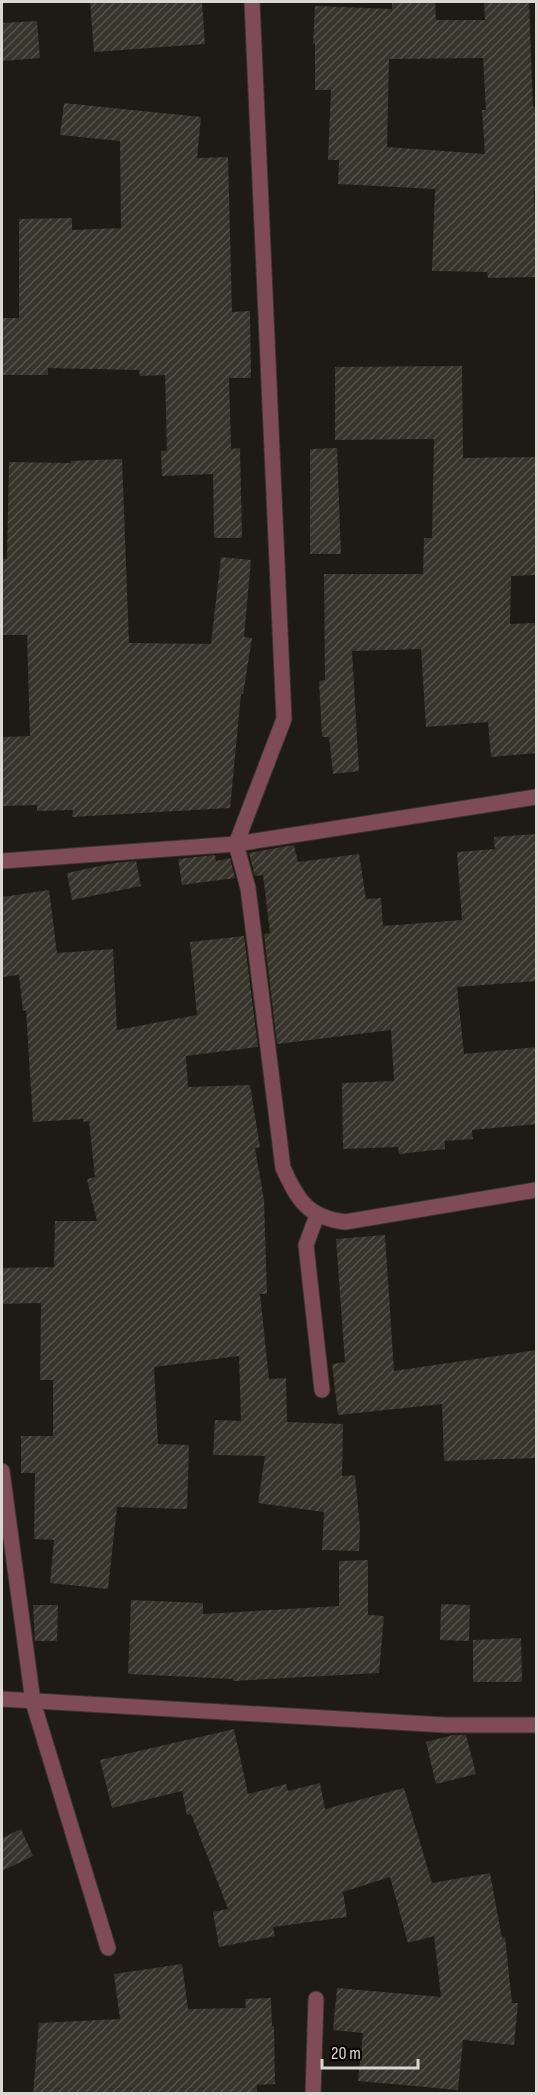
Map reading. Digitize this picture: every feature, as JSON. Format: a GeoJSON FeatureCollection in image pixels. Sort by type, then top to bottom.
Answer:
{"type":"FeatureCollection","features":[{"type":"Feature","properties":{"kind":"street"},"geometry":{"type":"LineString","coordinates":[[252,2],[284,719],[236,844],[248,888],[283,1168],[295,1195],[316,1215],[345,1222],[537,1190]]}},
{"type":"Feature","properties":{"kind":"street"},"geometry":{"type":"LineString","coordinates":[[2,861],[236,844],[537,796]]}},
{"type":"Feature","properties":{"kind":"street"},"geometry":{"type":"LineString","coordinates":[[316,1215],[306,1245],[322,1390]]}},
{"type":"Feature","properties":{"kind":"street"},"geometry":{"type":"LineString","coordinates":[[2,1471],[33,1702],[108,1948]]}},
{"type":"Feature","properties":{"kind":"street"},"geometry":{"type":"LineString","coordinates":[[2,1700],[445,1725],[537,1725]]}},
{"type":"Feature","properties":{"kind":"street"},"geometry":{"type":"LineString","coordinates":[[312,2094],[316,1999]]}},
{"type":"Feature","properties":{"kind":"building"},"geometry":{"type":"Polygon","coordinates":[[[90,2],[202,2],[205,44],[94,52],[90,2]]]}},
{"type":"Feature","properties":{"kind":"building"},"geometry":{"type":"Polygon","coordinates":[[[392,2],[435,2],[436,20],[485,20],[484,2],[529,2],[533,107],[537,106],[537,191],[534,191],[537,277],[488,278],[487,272],[432,271],[435,189],[338,184],[339,160],[328,160],[331,90],[315,90],[315,44],[313,44],[315,6],[392,9],[392,2]],[[483,58],[389,59],[387,147],[485,154],[482,110],[486,110],[483,58]]]}},
{"type":"Feature","properties":{"kind":"building"},"geometry":{"type":"Polygon","coordinates":[[[37,21],[40,58],[2,61],[2,23],[37,21]]]}},
{"type":"Feature","properties":{"kind":"building"},"geometry":{"type":"Polygon","coordinates":[[[64,103],[201,117],[197,158],[228,157],[232,312],[250,311],[251,378],[229,378],[231,449],[240,448],[242,538],[214,538],[213,474],[162,476],[161,451],[167,451],[165,375],[140,376],[139,370],[48,368],[48,375],[2,375],[2,318],[19,318],[19,219],[72,218],[72,230],[121,228],[120,141],[60,135],[64,103]]]}},
{"type":"Feature","properties":{"kind":"building"},"geometry":{"type":"Polygon","coordinates":[[[462,366],[463,458],[537,457],[537,575],[511,576],[510,624],[537,623],[537,753],[491,757],[488,722],[426,727],[421,649],[352,651],[359,771],[333,774],[329,737],[322,737],[319,681],[325,680],[324,574],[423,574],[424,538],[432,538],[434,439],[335,440],[335,367],[462,366]]]}},
{"type":"Feature","properties":{"kind":"building"},"geometry":{"type":"Polygon","coordinates":[[[337,448],[341,554],[310,554],[310,449],[337,448]]]}},
{"type":"Feature","properties":{"kind":"building"},"geometry":{"type":"Polygon","coordinates":[[[122,459],[129,643],[211,644],[221,557],[251,560],[244,637],[252,638],[243,694],[241,694],[230,808],[72,817],[73,810],[37,811],[37,805],[2,806],[2,737],[30,736],[27,635],[2,635],[2,559],[7,559],[9,462],[71,463],[71,461],[122,459]]]}},
{"type":"Feature","properties":{"kind":"building"},"geometry":{"type":"Polygon","coordinates":[[[537,834],[537,981],[457,987],[464,1054],[537,1047],[537,1124],[472,1130],[473,1139],[445,1141],[445,1149],[399,1154],[398,1147],[343,1149],[342,1083],[394,1081],[391,1030],[277,1044],[264,934],[270,933],[263,875],[255,876],[249,853],[294,845],[298,862],[359,854],[366,899],[381,898],[383,926],[462,920],[457,852],[495,849],[494,837],[537,834]]]}},
{"type":"Feature","properties":{"kind":"building"},"geometry":{"type":"Polygon","coordinates":[[[215,855],[216,861],[230,858],[235,878],[182,885],[178,859],[215,855]]]}},
{"type":"Feature","properties":{"kind":"building"},"geometry":{"type":"Polygon","coordinates":[[[136,861],[141,886],[72,900],[67,873],[136,861]]]}},
{"type":"Feature","properties":{"kind":"building"},"geometry":{"type":"Polygon","coordinates":[[[49,890],[57,953],[113,949],[117,1030],[197,1015],[190,942],[244,936],[258,1047],[186,1056],[188,1087],[250,1085],[260,1147],[255,1148],[264,1200],[267,1294],[260,1294],[269,1379],[286,1378],[287,1422],[343,1424],[342,1476],[355,1475],[360,1527],[359,1551],[322,1550],[324,1512],[258,1503],[265,1456],[213,1455],[215,1420],[241,1421],[239,1356],[154,1367],[158,1444],[189,1445],[187,1509],[117,1507],[108,1589],[50,1583],[54,1540],[34,1539],[35,1473],[21,1473],[21,1436],[53,1436],[53,1380],[40,1380],[41,1303],[2,1304],[2,1268],[54,1267],[55,1221],[97,1221],[87,1179],[95,1177],[89,1121],[83,1122],[83,1119],[33,1122],[26,1010],[23,1011],[19,975],[2,977],[2,897],[49,890]]]}},
{"type":"Feature","properties":{"kind":"building"},"geometry":{"type":"Polygon","coordinates":[[[385,1235],[394,1371],[537,1350],[537,1458],[444,1461],[442,1404],[338,1415],[332,1364],[345,1362],[336,1239],[385,1235]]]}},
{"type":"Feature","properties":{"kind":"building"},"geometry":{"type":"Polygon","coordinates":[[[368,1560],[368,1615],[384,1616],[379,1673],[233,1681],[233,1679],[128,1674],[131,1600],[203,1603],[203,1614],[339,1606],[339,1561],[368,1560]]]}},
{"type":"Feature","properties":{"kind":"building"},"geometry":{"type":"Polygon","coordinates":[[[441,1604],[470,1605],[469,1641],[440,1640],[441,1604]]]}},
{"type":"Feature","properties":{"kind":"building"},"geometry":{"type":"Polygon","coordinates":[[[33,1605],[58,1605],[57,1641],[35,1641],[33,1605]]]}},
{"type":"Feature","properties":{"kind":"building"},"geometry":{"type":"Polygon","coordinates":[[[521,1638],[522,1682],[473,1682],[473,1640],[521,1638]]]}},
{"type":"Feature","properties":{"kind":"building"},"geometry":{"type":"Polygon","coordinates":[[[234,1729],[248,1794],[286,1784],[288,1791],[320,1783],[325,1809],[404,1788],[432,1883],[490,1873],[502,1938],[505,1937],[512,2003],[518,2003],[514,2045],[463,2040],[458,2090],[358,2081],[363,2033],[333,2030],[337,1988],[441,1997],[434,1936],[408,1943],[390,1877],[343,1892],[347,1917],[273,1927],[275,1936],[219,1947],[213,1912],[228,1909],[191,1814],[187,1815],[182,1791],[112,1808],[100,1760],[234,1729]]]}},
{"type":"Feature","properties":{"kind":"building"},"geometry":{"type":"Polygon","coordinates":[[[453,1735],[466,1735],[476,1774],[436,1784],[426,1742],[453,1735]]]}},
{"type":"Feature","properties":{"kind":"building"},"geometry":{"type":"Polygon","coordinates":[[[21,1829],[33,1856],[2,1871],[2,1838],[21,1829]]]}},
{"type":"Feature","properties":{"kind":"building"},"geometry":{"type":"Polygon","coordinates":[[[182,1964],[188,2009],[246,2008],[245,1999],[271,1998],[275,2084],[257,2085],[257,2094],[153,2094],[153,2092],[33,2094],[39,2023],[120,2019],[114,1974],[182,1964]]]}}]}
